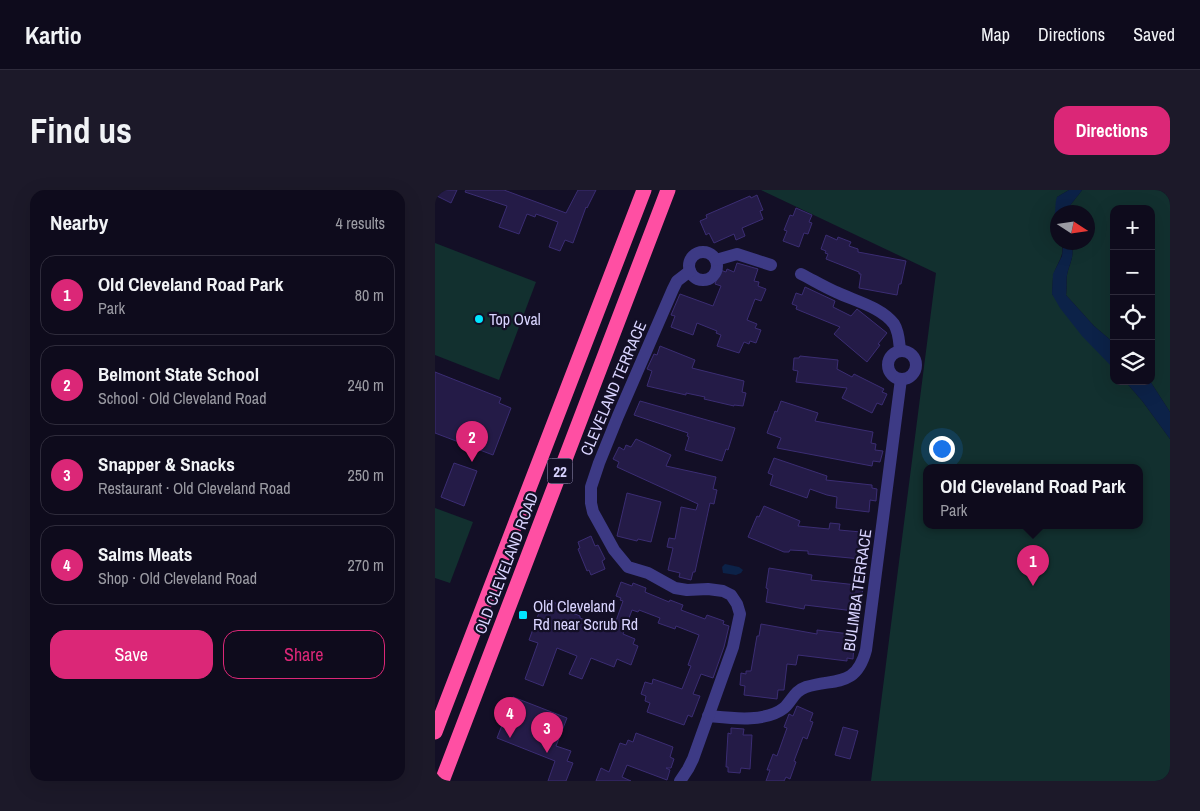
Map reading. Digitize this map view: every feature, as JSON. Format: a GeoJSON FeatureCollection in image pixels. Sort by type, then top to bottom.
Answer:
{"type":"FeatureCollection","features":[{"type":"Feature","properties":{"kind":"highway","name":"OLD CLEVELAND ROAD"},"geometry":{"type":"LineString","coordinates":[[435,732],[644,190]]}},
{"type":"Feature","properties":{"kind":"highway","name":"OLD CLEVELAND ROAD"},"geometry":{"type":"LineString","coordinates":[[442,781],[668,190]]}},
{"type":"Feature","properties":{"kind":"street"},"geometry":{"type":"LineString","coordinates":[[698,253],[711,254],[718,266],[715,275],[708,280],[698,280],[690,271],[689,264],[698,253]]}},
{"type":"Feature","properties":{"kind":"street"},"geometry":{"type":"LineString","coordinates":[[716,260],[737,254],[771,265]]}},
{"type":"Feature","properties":{"kind":"street","name":"CLEVELAND TERRACE"},"geometry":{"type":"LineString","coordinates":[[680,781],[688,770],[733,647],[740,614],[737,604],[731,595],[723,591],[675,588],[648,573],[628,566],[614,550],[593,512],[591,487],[599,463],[675,285],[677,281],[690,271]]}},
{"type":"Feature","properties":{"kind":"street"},"geometry":{"type":"LineString","coordinates":[[801,274],[884,315],[894,324],[899,336],[900,350]]}},
{"type":"Feature","properties":{"kind":"street"},"geometry":{"type":"LineString","coordinates":[[900,350],[913,356],[916,364],[910,377],[901,379],[893,376],[887,363],[892,354],[900,350]]}},
{"type":"Feature","properties":{"kind":"street","name":"BULIMBA TERRACE"},"geometry":{"type":"LineString","coordinates":[[708,716],[730,718],[761,717],[773,714],[784,708],[797,691],[805,687],[836,682],[848,677],[856,673],[862,663],[867,643],[901,379]]}},
{"type":"Feature","properties":{"kind":"green space"},"geometry":{"type":"Polygon","coordinates":[[[761,190],[1069,190],[1057,197],[1057,205],[1050,205],[1050,250],[1062,250],[1061,258],[1054,273],[1052,294],[1110,364],[1110,385],[1128,385],[1170,439],[1170,781],[871,781],[936,273],[761,190]]]}},
{"type":"Feature","properties":{"kind":"green space"},"geometry":{"type":"Polygon","coordinates":[[[1082,190],[1170,190],[1170,412],[1153,385],[1155,385],[1155,205],[1110,205],[1110,340],[1094,326],[1066,295],[1067,275],[1072,250],[1095,250],[1095,205],[1071,205],[1082,190]]]}},
{"type":"Feature","properties":{"kind":"green space","name":"Top Oval"},"geometry":{"type":"Polygon","coordinates":[[[435,243],[536,282],[499,380],[435,355],[435,243]]]}},
{"type":"Feature","properties":{"kind":"green space"},"geometry":{"type":"Polygon","coordinates":[[[435,508],[473,522],[450,583],[435,578],[435,508]]]}},
{"type":"Feature","properties":{"kind":"water"},"geometry":{"type":"Polygon","coordinates":[[[1069,190],[1082,190],[1071,205],[1056,205],[1057,197],[1069,190]]]}},
{"type":"Feature","properties":{"kind":"water"},"geometry":{"type":"Polygon","coordinates":[[[1063,250],[1072,250],[1067,275],[1066,295],[1094,326],[1110,340],[1110,365],[1082,336],[1060,308],[1052,294],[1053,274],[1062,256],[1063,250]]]}},
{"type":"Feature","properties":{"kind":"water"},"geometry":{"type":"Polygon","coordinates":[[[1128,385],[1153,385],[1170,412],[1170,439],[1128,385]]]}},
{"type":"Feature","properties":{"kind":"water"},"geometry":{"type":"Polygon","coordinates":[[[725,564],[739,567],[743,570],[736,575],[723,573],[722,567],[725,564]]]}},
{"type":"Feature","properties":{"kind":"building"},"geometry":{"type":"Polygon","coordinates":[[[435,190],[457,190],[451,203],[435,195],[435,190]]]}},
{"type":"Feature","properties":{"kind":"building"},"geometry":{"type":"Polygon","coordinates":[[[466,190],[504,190],[566,213],[578,190],[596,190],[586,207],[573,243],[565,240],[560,251],[549,247],[558,222],[536,214],[535,217],[527,214],[519,234],[499,227],[507,206],[465,192],[466,190]]]}},
{"type":"Feature","properties":{"kind":"building"},"geometry":{"type":"Polygon","coordinates":[[[757,195],[763,210],[760,211],[763,219],[742,228],[745,236],[736,240],[734,234],[714,243],[709,233],[706,235],[700,221],[707,218],[706,215],[750,196],[751,198],[757,195]]]}},
{"type":"Feature","properties":{"kind":"building"},"geometry":{"type":"Polygon","coordinates":[[[796,208],[812,215],[809,222],[812,223],[808,234],[804,233],[799,247],[783,241],[787,231],[784,230],[790,215],[793,216],[796,208]]]}},
{"type":"Feature","properties":{"kind":"building"},"geometry":{"type":"Polygon","coordinates":[[[826,235],[837,240],[838,237],[851,242],[849,246],[858,249],[858,252],[906,261],[897,295],[859,288],[861,274],[859,272],[826,259],[828,254],[821,249],[826,235]]]}},
{"type":"Feature","properties":{"kind":"building"},"geometry":{"type":"Polygon","coordinates":[[[737,263],[758,269],[754,281],[759,282],[758,286],[766,289],[761,301],[755,299],[747,320],[757,324],[755,328],[761,330],[756,343],[750,341],[749,344],[744,342],[739,353],[717,346],[721,335],[716,333],[717,331],[697,323],[693,335],[671,327],[675,316],[671,315],[680,294],[713,306],[721,286],[715,284],[720,270],[726,272],[727,269],[734,272],[737,263]]]}},
{"type":"Feature","properties":{"kind":"building"},"geometry":{"type":"Polygon","coordinates":[[[805,287],[835,301],[833,307],[851,316],[857,309],[887,333],[867,362],[834,334],[840,327],[796,309],[797,306],[792,304],[796,293],[802,295],[805,287]]]}},
{"type":"Feature","properties":{"kind":"building"},"geometry":{"type":"Polygon","coordinates":[[[660,346],[695,360],[692,368],[744,381],[742,392],[746,393],[743,406],[734,406],[704,399],[705,397],[686,393],[686,395],[647,386],[652,371],[647,369],[654,354],[657,355],[660,346]]]}},
{"type":"Feature","properties":{"kind":"building"},"geometry":{"type":"Polygon","coordinates":[[[800,356],[838,360],[837,369],[852,377],[854,374],[884,389],[882,392],[887,394],[882,405],[877,403],[872,413],[842,398],[847,388],[796,382],[798,371],[793,370],[794,358],[799,358],[800,356]]]}},
{"type":"Feature","properties":{"kind":"building"},"geometry":{"type":"Polygon","coordinates":[[[435,372],[501,398],[499,403],[511,408],[493,455],[435,433],[435,372]]]}},
{"type":"Feature","properties":{"kind":"building"},"geometry":{"type":"Polygon","coordinates":[[[640,401],[735,428],[728,450],[726,449],[722,461],[685,450],[689,437],[687,436],[688,433],[634,415],[640,401]]]}},
{"type":"Feature","properties":{"kind":"building"},"geometry":{"type":"Polygon","coordinates":[[[781,401],[818,413],[815,421],[873,432],[871,443],[876,444],[875,450],[883,451],[880,462],[873,461],[872,466],[777,448],[781,438],[767,433],[781,401]]]}},
{"type":"Feature","properties":{"kind":"building"},"geometry":{"type":"Polygon","coordinates":[[[636,439],[671,455],[666,466],[716,477],[713,489],[717,490],[714,504],[710,503],[695,572],[693,572],[691,580],[679,577],[680,573],[668,570],[673,548],[667,547],[669,538],[675,539],[681,507],[696,510],[698,504],[617,467],[619,462],[613,459],[619,447],[624,450],[626,445],[631,447],[636,439]]]}},
{"type":"Feature","properties":{"kind":"building"},"geometry":{"type":"Polygon","coordinates":[[[774,458],[827,476],[826,480],[872,485],[872,488],[877,489],[876,501],[870,500],[869,512],[836,508],[837,497],[810,489],[807,498],[770,485],[773,475],[768,473],[774,458]]]}},
{"type":"Feature","properties":{"kind":"building"},"geometry":{"type":"Polygon","coordinates":[[[454,463],[477,471],[464,506],[441,497],[454,463]]]}},
{"type":"Feature","properties":{"kind":"building"},"geometry":{"type":"Polygon","coordinates":[[[627,493],[661,502],[651,542],[617,536],[627,493]]]}},
{"type":"Feature","properties":{"kind":"building"},"geometry":{"type":"Polygon","coordinates":[[[764,506],[800,521],[798,526],[829,529],[830,523],[840,524],[839,530],[861,532],[860,541],[863,541],[861,559],[808,554],[808,551],[790,550],[789,552],[784,552],[748,537],[757,516],[759,517],[764,506]]]}},
{"type":"Feature","properties":{"kind":"building"},"geometry":{"type":"Polygon","coordinates":[[[591,536],[595,546],[598,545],[605,559],[602,561],[605,569],[591,575],[589,570],[587,571],[578,549],[580,548],[578,542],[591,536]]]}},
{"type":"Feature","properties":{"kind":"building"},"geometry":{"type":"Polygon","coordinates":[[[769,568],[812,575],[811,580],[857,585],[857,588],[863,588],[861,601],[856,600],[854,611],[805,605],[804,609],[766,602],[769,568]]]}},
{"type":"Feature","properties":{"kind":"building"},"geometry":{"type":"Polygon","coordinates":[[[621,582],[632,586],[633,583],[646,588],[645,592],[669,602],[670,600],[683,605],[681,610],[705,619],[707,615],[724,621],[723,624],[729,626],[713,678],[701,674],[693,694],[700,696],[692,717],[688,715],[684,725],[647,712],[650,703],[645,701],[646,696],[641,694],[645,682],[652,684],[653,679],[682,689],[691,666],[688,665],[699,635],[676,626],[675,629],[658,623],[660,618],[639,610],[638,612],[632,610],[623,634],[635,639],[633,644],[638,646],[631,665],[617,659],[614,667],[591,658],[582,679],[569,674],[577,656],[557,648],[543,686],[525,679],[538,643],[529,640],[544,599],[561,605],[560,608],[580,616],[580,618],[606,628],[610,619],[616,621],[623,601],[616,596],[621,582]]]}},
{"type":"Feature","properties":{"kind":"building"},"geometry":{"type":"Polygon","coordinates":[[[761,624],[817,634],[817,630],[850,634],[849,646],[854,646],[853,659],[847,658],[847,661],[798,655],[796,665],[787,664],[784,690],[778,690],[777,699],[744,695],[745,686],[740,685],[741,673],[746,674],[746,671],[751,671],[761,624]]]}},
{"type":"Feature","properties":{"kind":"building"},"geometry":{"type":"Polygon","coordinates":[[[513,697],[567,718],[556,746],[571,751],[567,761],[573,763],[566,781],[548,781],[555,761],[497,738],[513,697]]]}},
{"type":"Feature","properties":{"kind":"building"},"geometry":{"type":"Polygon","coordinates":[[[797,706],[813,713],[810,721],[813,722],[807,739],[803,737],[794,761],[796,762],[790,779],[786,777],[784,781],[766,781],[770,770],[767,770],[773,754],[777,756],[787,728],[784,727],[789,714],[793,716],[797,706]]]}},
{"type":"Feature","properties":{"kind":"building"},"geometry":{"type":"Polygon","coordinates":[[[843,727],[858,731],[850,759],[835,755],[843,727]]]}},
{"type":"Feature","properties":{"kind":"building"},"geometry":{"type":"Polygon","coordinates":[[[731,728],[744,729],[743,735],[752,735],[750,769],[741,768],[740,773],[728,772],[728,767],[726,767],[728,733],[731,734],[731,728]]]}},
{"type":"Feature","properties":{"kind":"building"},"geometry":{"type":"Polygon","coordinates":[[[636,733],[673,747],[670,757],[674,759],[671,768],[666,768],[670,770],[667,780],[627,765],[622,777],[631,781],[596,781],[601,768],[609,772],[620,743],[626,745],[628,740],[633,742],[636,733]]]}},
{"type":"Feature","properties":{"kind":"place","name":"Top Oval"},"geometry":{"type":"Point","coordinates":[479,319]}},
{"type":"Feature","properties":{"kind":"place","name":"Belmont State School"},"geometry":{"type":"Point","coordinates":[472,462]}},
{"type":"Feature","properties":{"kind":"place","name":"Old Cleveland Road Park"},"geometry":{"type":"Point","coordinates":[1033,586]}},
{"type":"Feature","properties":{"kind":"place","name":"Old Cleveland Rd near Scrub Rd"},"geometry":{"type":"Point","coordinates":[523,615]}},
{"type":"Feature","properties":{"kind":"place","name":"Salms Meats"},"geometry":{"type":"Point","coordinates":[510,738]}},
{"type":"Feature","properties":{"kind":"place","name":"Snapper & Snacks"},"geometry":{"type":"Point","coordinates":[547,753]}}]}
